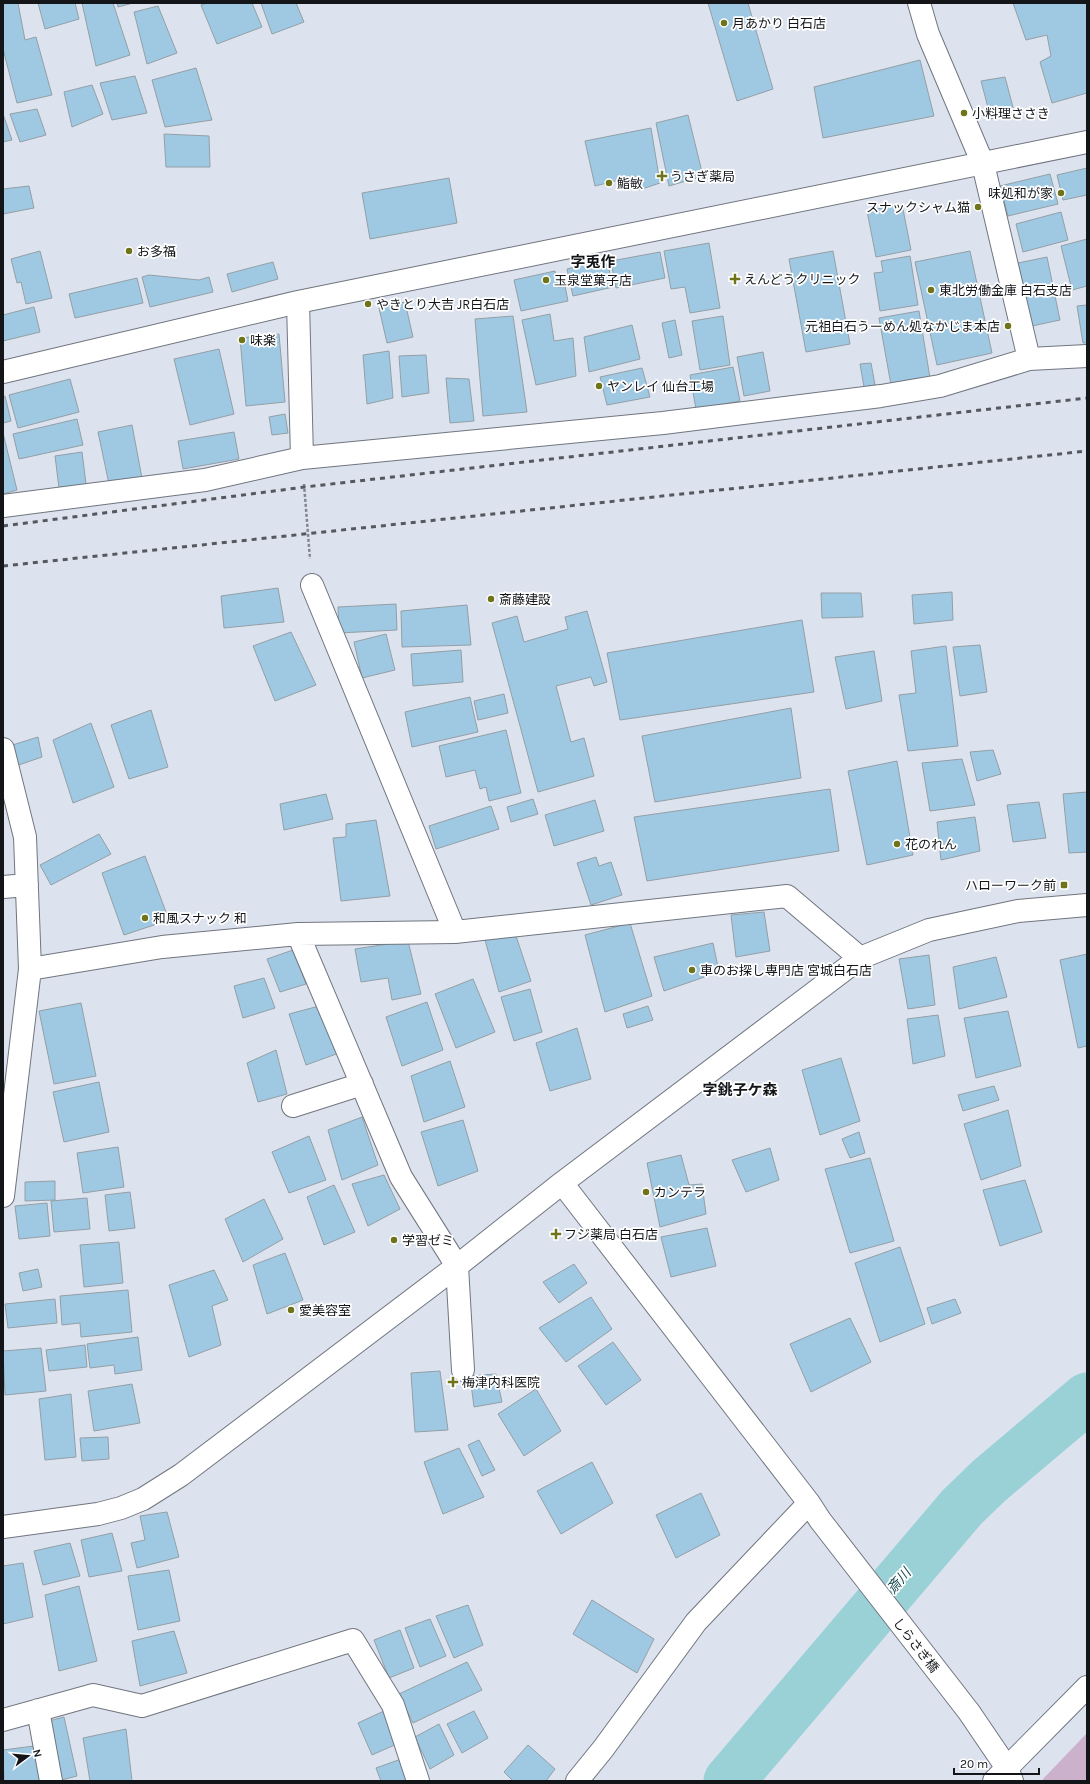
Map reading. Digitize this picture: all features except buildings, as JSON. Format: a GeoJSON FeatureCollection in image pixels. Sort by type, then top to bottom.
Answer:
{"type":"FeatureCollection","features":[{"type":"Feature","properties":{"kind":"street"},"geometry":{"type":"LineString","coordinates":[[919,3],[928,34],[983,164],[1029,358]]}},
{"type":"Feature","properties":{"kind":"street"},"geometry":{"type":"LineString","coordinates":[[3,372],[298,302],[1087,142]]}},
{"type":"Feature","properties":{"kind":"street"},"geometry":{"type":"LineString","coordinates":[[298,302],[302,458]]}},
{"type":"Feature","properties":{"kind":"street"},"geometry":{"type":"LineString","coordinates":[[3,506],[204,480],[302,458],[663,423],[881,396],[940,386],[1029,358],[1087,356]]}},
{"type":"Feature","properties":{"kind":"street"},"geometry":{"type":"LineString","coordinates":[[312,585],[455,932]]}},
{"type":"Feature","properties":{"kind":"street"},"geometry":{"type":"LineString","coordinates":[[3,749],[24,837],[30,969],[3,1196]]}},
{"type":"Feature","properties":{"kind":"street"},"geometry":{"type":"LineString","coordinates":[[3,887],[27,885]]}},
{"type":"Feature","properties":{"kind":"street"},"geometry":{"type":"LineString","coordinates":[[30,969],[162,947],[298,934],[455,932],[787,896],[860,958]]}},
{"type":"Feature","properties":{"kind":"street"},"geometry":{"type":"LineString","coordinates":[[3,1527],[98,1514],[121,1508],[143,1499],[181,1475],[457,1266],[562,1183],[860,958],[929,930],[1018,910],[1087,905]]}},
{"type":"Feature","properties":{"kind":"street"},"geometry":{"type":"LineString","coordinates":[[298,934],[401,1177],[457,1266],[463,1370]]}},
{"type":"Feature","properties":{"kind":"street"},"geometry":{"type":"LineString","coordinates":[[293,1106],[362,1084]]}},
{"type":"Feature","properties":{"kind":"street","name":"しらさぎ橋"},"geometry":{"type":"LineString","coordinates":[[562,1183],[969,1712],[1004,1777]]}},
{"type":"Feature","properties":{"kind":"street"},"geometry":{"type":"LineString","coordinates":[[577,1781],[603,1749],[696,1622],[814,1512]]}},
{"type":"Feature","properties":{"kind":"street"},"geometry":{"type":"LineString","coordinates":[[3,1720],[93,1696],[142,1706],[353,1640],[392,1705],[418,1781]]}},
{"type":"Feature","properties":{"kind":"street"},"geometry":{"type":"LineString","coordinates":[[1004,1777],[1087,1687]]}},
{"type":"Feature","properties":{"kind":"street"},"geometry":{"type":"LineString","coordinates":[[38,1710],[51,1781]]}},
{"type":"Feature","properties":{"kind":"path"},"geometry":{"type":"LineString","coordinates":[[302,458],[312,585]]}},
{"type":"Feature","properties":{"kind":"shaded area"},"geometry":{"type":"Polygon","coordinates":[[[1087,1733],[1087,1781],[1043,1781],[1043,1779],[1087,1733]]]}},
{"type":"Feature","properties":{"kind":"waterway","name":"斎川"},"geometry":{"type":"LineString","coordinates":[[729,1781],[962,1507],[989,1481],[1087,1398]]}},
{"type":"Feature","properties":{"kind":"railway"},"geometry":{"type":"LineString","coordinates":[[3,526],[305,487],[1087,398]]}},
{"type":"Feature","properties":{"kind":"railway"},"geometry":{"type":"LineString","coordinates":[[3,566],[1087,451]]}},
{"type":"Feature","properties":{"kind":"place","name":"月あかり 白石店"},"geometry":{"type":"Point","coordinates":[724,23]}},
{"type":"Feature","properties":{"kind":"place","name":"小料理ささき"},"geometry":{"type":"Point","coordinates":[964,113]}},
{"type":"Feature","properties":{"kind":"place","name":"うさぎ薬局"},"geometry":{"type":"Point","coordinates":[662,176]}},
{"type":"Feature","properties":{"kind":"place","name":"鮨敏"},"geometry":{"type":"Point","coordinates":[609,183]}},
{"type":"Feature","properties":{"kind":"place","name":"味処和が家"},"geometry":{"type":"Point","coordinates":[1061,193]}},
{"type":"Feature","properties":{"kind":"place","name":"スナックシャム猫"},"geometry":{"type":"Point","coordinates":[978,207]}},
{"type":"Feature","properties":{"kind":"place","name":"お多福"},"geometry":{"type":"Point","coordinates":[129,251]}},
{"type":"Feature","properties":{"kind":"place","name":"えんどうクリニック"},"geometry":{"type":"Point","coordinates":[735,279]}},
{"type":"Feature","properties":{"kind":"place","name":"玉泉堂菓子店"},"geometry":{"type":"Point","coordinates":[546,280]}},
{"type":"Feature","properties":{"kind":"place","name":"東北労働金庫 白石支店"},"geometry":{"type":"Point","coordinates":[931,290]}},
{"type":"Feature","properties":{"kind":"place","name":"やきとり大吉 JR白石店"},"geometry":{"type":"Point","coordinates":[368,304]}},
{"type":"Feature","properties":{"kind":"place","name":"元祖白石うーめん処なかじま本店"},"geometry":{"type":"Point","coordinates":[1008,326]}},
{"type":"Feature","properties":{"kind":"place","name":"味楽"},"geometry":{"type":"Point","coordinates":[242,340]}},
{"type":"Feature","properties":{"kind":"place","name":"ヤンレイ 仙台工場"},"geometry":{"type":"Point","coordinates":[599,386]}},
{"type":"Feature","properties":{"kind":"place","name":"斎藤建設"},"geometry":{"type":"Point","coordinates":[491,599]}},
{"type":"Feature","properties":{"kind":"place","name":"花のれん"},"geometry":{"type":"Point","coordinates":[897,844]}},
{"type":"Feature","properties":{"kind":"place","name":"ハローワーク前"},"geometry":{"type":"Point","coordinates":[1064,885]}},
{"type":"Feature","properties":{"kind":"place","name":"和風スナック 和"},"geometry":{"type":"Point","coordinates":[145,918]}},
{"type":"Feature","properties":{"kind":"place","name":"車のお探し専門店 宮城白石店"},"geometry":{"type":"Point","coordinates":[692,970]}},
{"type":"Feature","properties":{"kind":"place","name":"カンテラ"},"geometry":{"type":"Point","coordinates":[646,1192]}},
{"type":"Feature","properties":{"kind":"place","name":"フジ薬局 白石店"},"geometry":{"type":"Point","coordinates":[556,1234]}},
{"type":"Feature","properties":{"kind":"place","name":"学習ゼミ"},"geometry":{"type":"Point","coordinates":[394,1240]}},
{"type":"Feature","properties":{"kind":"place","name":"愛美容室"},"geometry":{"type":"Point","coordinates":[291,1310]}},
{"type":"Feature","properties":{"kind":"place","name":"梅津内科医院"},"geometry":{"type":"Point","coordinates":[453,1382]}},
{"type":"Feature","properties":{"kind":"district","name":"字兎作"},"geometry":{"type":"Point","coordinates":[593,262]}},
{"type":"Feature","properties":{"kind":"district","name":"字銚子ケ森"},"geometry":{"type":"Point","coordinates":[740,1090]}}]}
